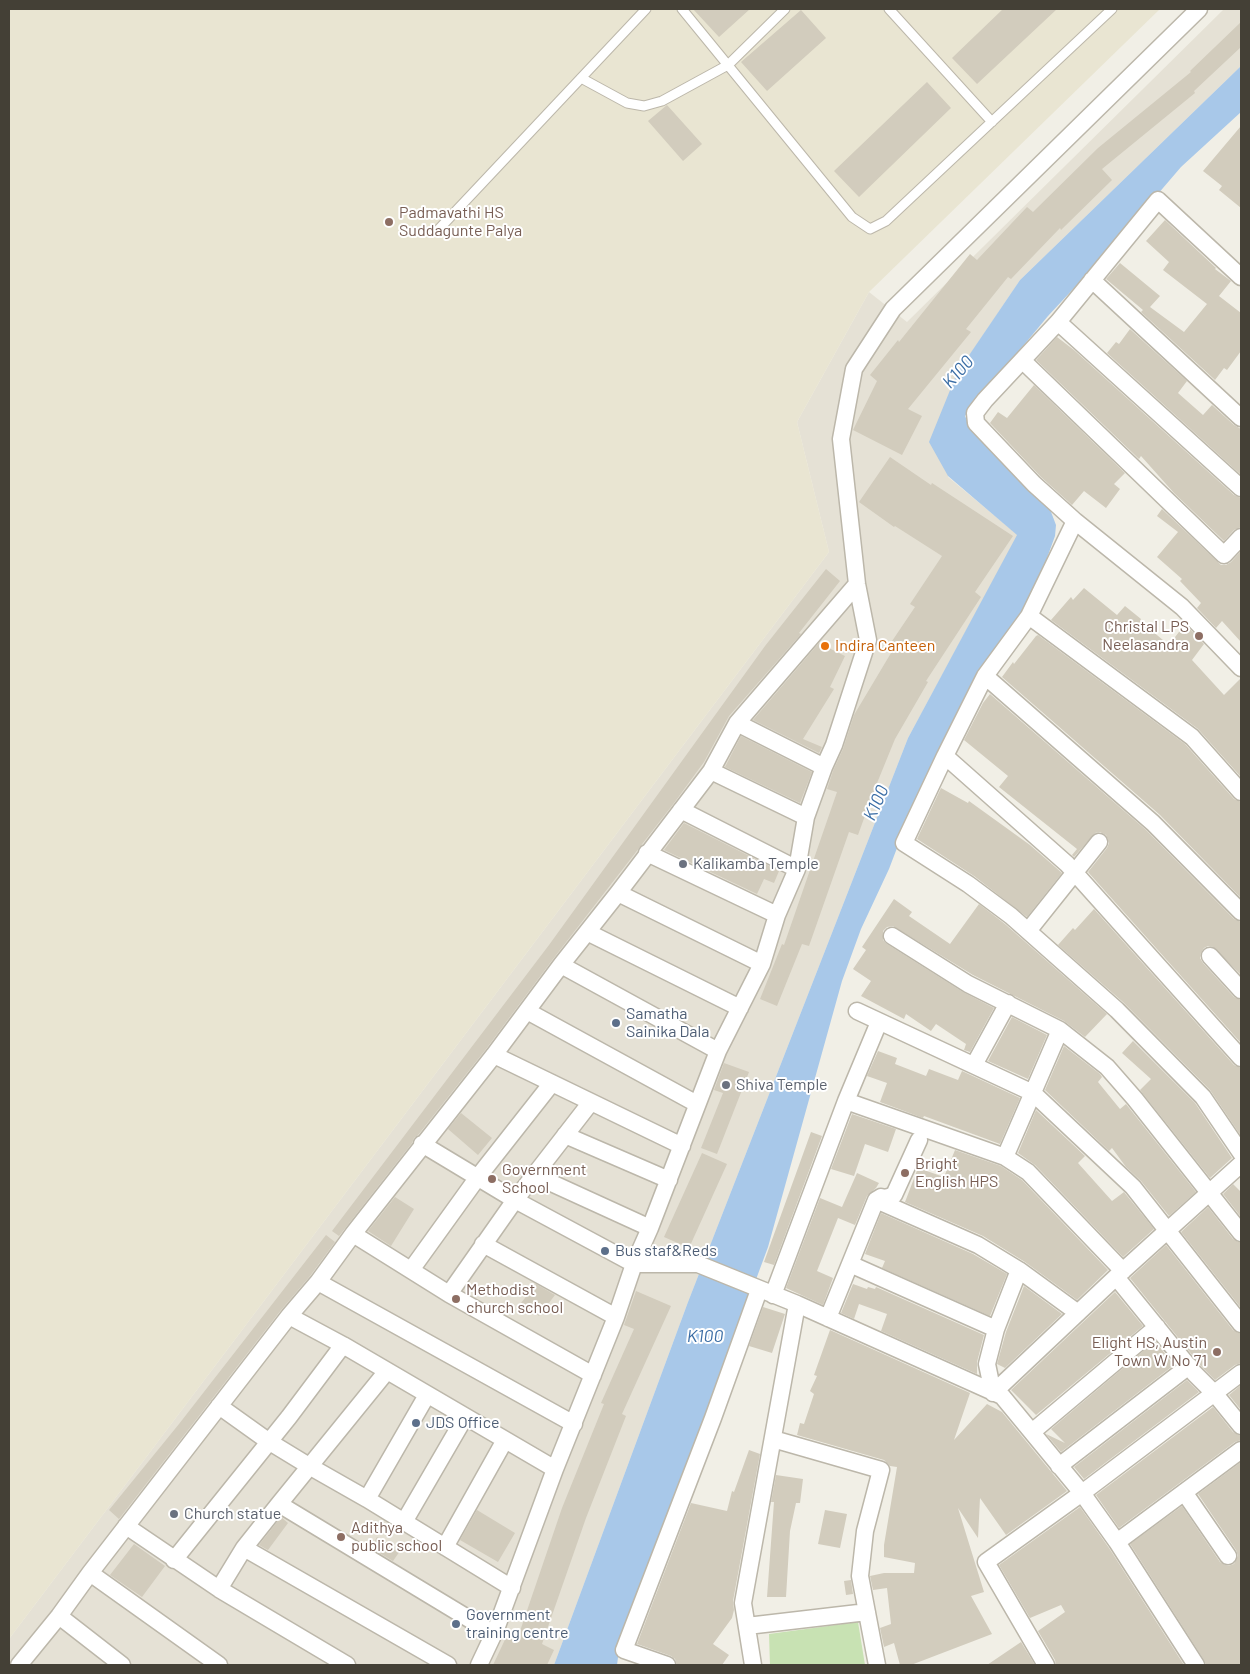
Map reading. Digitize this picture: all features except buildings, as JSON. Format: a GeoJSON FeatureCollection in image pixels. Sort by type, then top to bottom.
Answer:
{"type":"FeatureCollection","features":[{"type":"Feature","properties":{"kind":"street"},"geometry":{"type":"LineString","coordinates":[[479,1665],[494,1634],[512,1588],[555,1469],[616,1317],[634,1264],[669,1180],[718,1051],[762,964],[777,915],[797,869],[806,818],[834,745],[868,640],[857,584],[841,439],[854,369],[893,309],[1199,9]]}},
{"type":"Feature","properties":{"kind":"street"},"geometry":{"type":"LineString","coordinates":[[1241,277],[1158,200],[1058,322],[975,413],[976,424],[1034,484],[1075,521],[1182,607],[1241,668]]}},
{"type":"Feature","properties":{"kind":"street"},"geometry":{"type":"LineString","coordinates":[[1092,280],[1241,418]]}},
{"type":"Feature","properties":{"kind":"street"},"geometry":{"type":"LineString","coordinates":[[1058,322],[1241,488]]}},
{"type":"Feature","properties":{"kind":"street"},"geometry":{"type":"LineString","coordinates":[[1023,361],[1224,555],[1241,537]]}},
{"type":"Feature","properties":{"kind":"street"},"geometry":{"type":"LineString","coordinates":[[1075,521],[1029,616],[985,676],[904,843],[968,884],[1011,916],[1117,1010],[1203,1097],[1241,1154]]}},
{"type":"Feature","properties":{"kind":"street"},"geometry":{"type":"LineString","coordinates":[[26,1663],[126,1526],[289,1316],[318,1282],[422,1144],[494,1055],[560,965],[618,894],[647,853],[711,771],[737,723],[857,584]]}},
{"type":"Feature","properties":{"kind":"street"},"geometry":{"type":"LineString","coordinates":[[1029,616],[1192,737],[1241,792]]}},
{"type":"Feature","properties":{"kind":"street"},"geometry":{"type":"LineString","coordinates":[[985,676],[1153,823],[1241,912]]}},
{"type":"Feature","properties":{"kind":"street"},"geometry":{"type":"LineString","coordinates":[[737,723],[824,767]]}},
{"type":"Feature","properties":{"kind":"street"},"geometry":{"type":"LineString","coordinates":[[945,756],[1067,864],[1241,1058]]}},
{"type":"Feature","properties":{"kind":"street"},"geometry":{"type":"LineString","coordinates":[[711,771],[806,818]]}},
{"type":"Feature","properties":{"kind":"street"},"geometry":{"type":"LineString","coordinates":[[681,810],[797,869]]}},
{"type":"Feature","properties":{"kind":"street"},"geometry":{"type":"LineString","coordinates":[[1028,931],[1099,842]]}},
{"type":"Feature","properties":{"kind":"street"},"geometry":{"type":"LineString","coordinates":[[647,853],[777,915]]}},
{"type":"Feature","properties":{"kind":"street"},"geometry":{"type":"LineString","coordinates":[[618,894],[762,964]]}},
{"type":"Feature","properties":{"kind":"street"},"geometry":{"type":"LineString","coordinates":[[587,932],[740,1008]]}},
{"type":"Feature","properties":{"kind":"street"},"geometry":{"type":"LineString","coordinates":[[892,936],[968,984],[1060,1030],[1106,1067],[1135,1099],[1241,1233]]}},
{"type":"Feature","properties":{"kind":"street"},"geometry":{"type":"LineString","coordinates":[[1210,956],[1241,990]]}},
{"type":"Feature","properties":{"kind":"street"},"geometry":{"type":"LineString","coordinates":[[560,965],[718,1051]]}},
{"type":"Feature","properties":{"kind":"street"},"geometry":{"type":"LineString","coordinates":[[974,1065],[1008,1003]]}},
{"type":"Feature","properties":{"kind":"street"},"geometry":{"type":"LineString","coordinates":[[527,1011],[697,1104]]}},
{"type":"Feature","properties":{"kind":"street"},"geometry":{"type":"LineString","coordinates":[[857,1011],[1033,1093],[1133,1186],[1241,1324]]}},
{"type":"Feature","properties":{"kind":"street"},"geometry":{"type":"LineString","coordinates":[[667,1665],[624,1650],[713,1418],[879,1022]]}},
{"type":"Feature","properties":{"kind":"street"},"geometry":{"type":"LineString","coordinates":[[1005,1157],[1060,1030]]}},
{"type":"Feature","properties":{"kind":"street"},"geometry":{"type":"LineString","coordinates":[[494,1055],[682,1146]]}},
{"type":"Feature","properties":{"kind":"street"},"geometry":{"type":"LineString","coordinates":[[411,1270],[478,1177],[552,1083]]}},
{"type":"Feature","properties":{"kind":"street"},"geometry":{"type":"LineString","coordinates":[[846,1100],[1005,1157],[1028,1172],[1120,1274],[1157,1327],[1241,1426]]}},
{"type":"Feature","properties":{"kind":"street"},"geometry":{"type":"LineString","coordinates":[[449,1294],[515,1200],[591,1102]]}},
{"type":"Feature","properties":{"kind":"street"},"geometry":{"type":"LineString","coordinates":[[565,1136],[669,1180]]}},
{"type":"Feature","properties":{"kind":"street"},"geometry":{"type":"LineString","coordinates":[[828,1318],[876,1200],[894,1194],[919,1140]]}},
{"type":"Feature","properties":{"kind":"street"},"geometry":{"type":"LineString","coordinates":[[422,1144],[515,1200],[634,1264],[698,1264],[766,1293],[798,1304],[1002,1396],[1082,1493],[1117,1542],[1196,1665]]}},
{"type":"Feature","properties":{"kind":"street"},"geometry":{"type":"LineString","coordinates":[[993,1393],[1241,1164]]}},
{"type":"Feature","properties":{"kind":"street"},"geometry":{"type":"LineString","coordinates":[[534,1175],[650,1228]]}},
{"type":"Feature","properties":{"kind":"street"},"geometry":{"type":"LineString","coordinates":[[876,1200],[978,1245],[1020,1270],[1078,1313]]}},
{"type":"Feature","properties":{"kind":"street"},"geometry":{"type":"LineString","coordinates":[[353,1234],[449,1294],[593,1375]]}},
{"type":"Feature","properties":{"kind":"street"},"geometry":{"type":"LineString","coordinates":[[483,1244],[616,1317]]}},
{"type":"Feature","properties":{"kind":"street"},"geometry":{"type":"LineString","coordinates":[[850,1264],[996,1329]]}},
{"type":"Feature","properties":{"kind":"street"},"geometry":{"type":"LineString","coordinates":[[993,1393],[987,1364],[996,1329],[1020,1270]]}},
{"type":"Feature","properties":{"kind":"street"},"geometry":{"type":"LineString","coordinates":[[318,1282],[574,1424]]}},
{"type":"Feature","properties":{"kind":"street"},"geometry":{"type":"LineString","coordinates":[[753,1665],[743,1602],[798,1304]]}},
{"type":"Feature","properties":{"kind":"street"},"geometry":{"type":"LineString","coordinates":[[289,1316],[343,1345],[555,1469]]}},
{"type":"Feature","properties":{"kind":"street"},"geometry":{"type":"LineString","coordinates":[[1032,1432],[1157,1327]]}},
{"type":"Feature","properties":{"kind":"street"},"geometry":{"type":"LineString","coordinates":[[174,1560],[343,1345]]}},
{"type":"Feature","properties":{"kind":"street"},"geometry":{"type":"LineString","coordinates":[[1059,1466],[1189,1366]]}},
{"type":"Feature","properties":{"kind":"street"},"geometry":{"type":"LineString","coordinates":[[219,1589],[244,1548],[387,1371]]}},
{"type":"Feature","properties":{"kind":"street"},"geometry":{"type":"LineString","coordinates":[[1046,1665],[986,1562],[1082,1493],[1241,1373]]}},
{"type":"Feature","properties":{"kind":"street"},"geometry":{"type":"LineString","coordinates":[[367,1499],[427,1395]]}},
{"type":"Feature","properties":{"kind":"street"},"geometry":{"type":"LineString","coordinates":[[219,1406],[268,1441],[512,1588]]}},
{"type":"Feature","properties":{"kind":"street"},"geometry":{"type":"LineString","coordinates":[[404,1522],[466,1417]]}},
{"type":"Feature","properties":{"kind":"street"},"geometry":{"type":"LineString","coordinates":[[773,1439],[881,1470],[865,1531],[860,1576],[877,1665]]}},
{"type":"Feature","properties":{"kind":"street"},"geometry":{"type":"LineString","coordinates":[[445,1547],[505,1440]]}},
{"type":"Feature","properties":{"kind":"street"},"geometry":{"type":"LineString","coordinates":[[1117,1542],[1241,1450]]}},
{"type":"Feature","properties":{"kind":"street"},"geometry":{"type":"LineString","coordinates":[[1184,1492],[1228,1556]]}},
{"type":"Feature","properties":{"kind":"street"},"geometry":{"type":"LineString","coordinates":[[278,1504],[494,1634]]}},
{"type":"Feature","properties":{"kind":"street"},"geometry":{"type":"LineString","coordinates":[[126,1526],[325,1660],[347,1665]]}},
{"type":"Feature","properties":{"kind":"street"},"geometry":{"type":"LineString","coordinates":[[244,1548],[448,1665]]}},
{"type":"Feature","properties":{"kind":"street"},"geometry":{"type":"LineString","coordinates":[[90,1573],[219,1665]]}},
{"type":"Feature","properties":{"kind":"street"},"geometry":{"type":"LineString","coordinates":[[747,1626],[867,1612]]}},
{"type":"Feature","properties":{"kind":"street"},"geometry":{"type":"LineString","coordinates":[[59,1616],[122,1665]]}},
{"type":"Feature","properties":{"kind":"lane"},"geometry":{"type":"LineString","coordinates":[[438,230],[646,9]]}},
{"type":"Feature","properties":{"kind":"lane"},"geometry":{"type":"LineString","coordinates":[[682,9],[852,217],[870,228],[886,221],[1112,9]]}},
{"type":"Feature","properties":{"kind":"lane"},"geometry":{"type":"LineString","coordinates":[[581,78],[627,103],[644,106],[662,101],[728,65],[785,9]]}},
{"type":"Feature","properties":{"kind":"lane"},"geometry":{"type":"LineString","coordinates":[[889,9],[992,122]]}},
{"type":"Feature","properties":{"kind":"shaded area"},"geometry":{"type":"Polygon","coordinates":[[[9,9],[1160,9],[869,292],[797,422],[829,552],[9,1639],[9,9]]]}},
{"type":"Feature","properties":{"kind":"shaded area"},"geometry":{"type":"Polygon","coordinates":[[[1224,9],[1241,9],[1241,66],[1020,280],[957,374],[948,477],[1018,535],[908,738],[688,1302],[554,1665],[9,1665],[9,1639],[829,552],[797,422],[869,292],[907,322],[1224,9]]]}},
{"type":"Feature","properties":{"kind":"green space"},"geometry":{"type":"Polygon","coordinates":[[[858,1622],[865,1665],[770,1665],[769,1634],[858,1622]]]}},
{"type":"Feature","properties":{"kind":"water","name":"K100"},"geometry":{"type":"Polygon","coordinates":[[[1241,66],[1241,112],[1181,167],[1115,244],[1048,316],[965,416],[971,429],[1048,504],[1056,525],[1055,536],[1035,591],[910,814],[889,869],[861,929],[842,981],[768,1247],[619,1650],[617,1665],[554,1665],[688,1302],[908,738],[1017,535],[948,476],[929,442],[957,373],[1020,280],[1241,66]]]}},
{"type":"Feature","properties":{"kind":"place","name":"Padmavathi HS Suddagunte Palya"},"geometry":{"type":"Point","coordinates":[389,222]}},
{"type":"Feature","properties":{"kind":"place","name":"Christal LPS Neelasandra"},"geometry":{"type":"Point","coordinates":[1199,636]}},
{"type":"Feature","properties":{"kind":"place","name":"Indira Canteen"},"geometry":{"type":"Point","coordinates":[825,646]}},
{"type":"Feature","properties":{"kind":"place","name":"Kalikamba Temple"},"geometry":{"type":"Point","coordinates":[683,864]}},
{"type":"Feature","properties":{"kind":"place","name":"Samatha Sainika Dala"},"geometry":{"type":"Point","coordinates":[616,1023]}},
{"type":"Feature","properties":{"kind":"place","name":"Shiva Temple"},"geometry":{"type":"Point","coordinates":[726,1085]}},
{"type":"Feature","properties":{"kind":"place","name":"Bright English HPS"},"geometry":{"type":"Point","coordinates":[905,1173]}},
{"type":"Feature","properties":{"kind":"place","name":"Government School"},"geometry":{"type":"Point","coordinates":[492,1179]}},
{"type":"Feature","properties":{"kind":"place","name":"Bus staf&Reds"},"geometry":{"type":"Point","coordinates":[605,1251]}},
{"type":"Feature","properties":{"kind":"place","name":"Methodist church school"},"geometry":{"type":"Point","coordinates":[456,1299]}},
{"type":"Feature","properties":{"kind":"place","name":"Elight HS, Austin Town W No 71"},"geometry":{"type":"Point","coordinates":[1217,1352]}},
{"type":"Feature","properties":{"kind":"place","name":"JDS Office"},"geometry":{"type":"Point","coordinates":[416,1423]}},
{"type":"Feature","properties":{"kind":"place","name":"Church statue"},"geometry":{"type":"Point","coordinates":[174,1514]}},
{"type":"Feature","properties":{"kind":"place","name":"Adithya public school"},"geometry":{"type":"Point","coordinates":[341,1537]}},
{"type":"Feature","properties":{"kind":"place","name":"Government training centre"},"geometry":{"type":"Point","coordinates":[456,1624]}}]}
